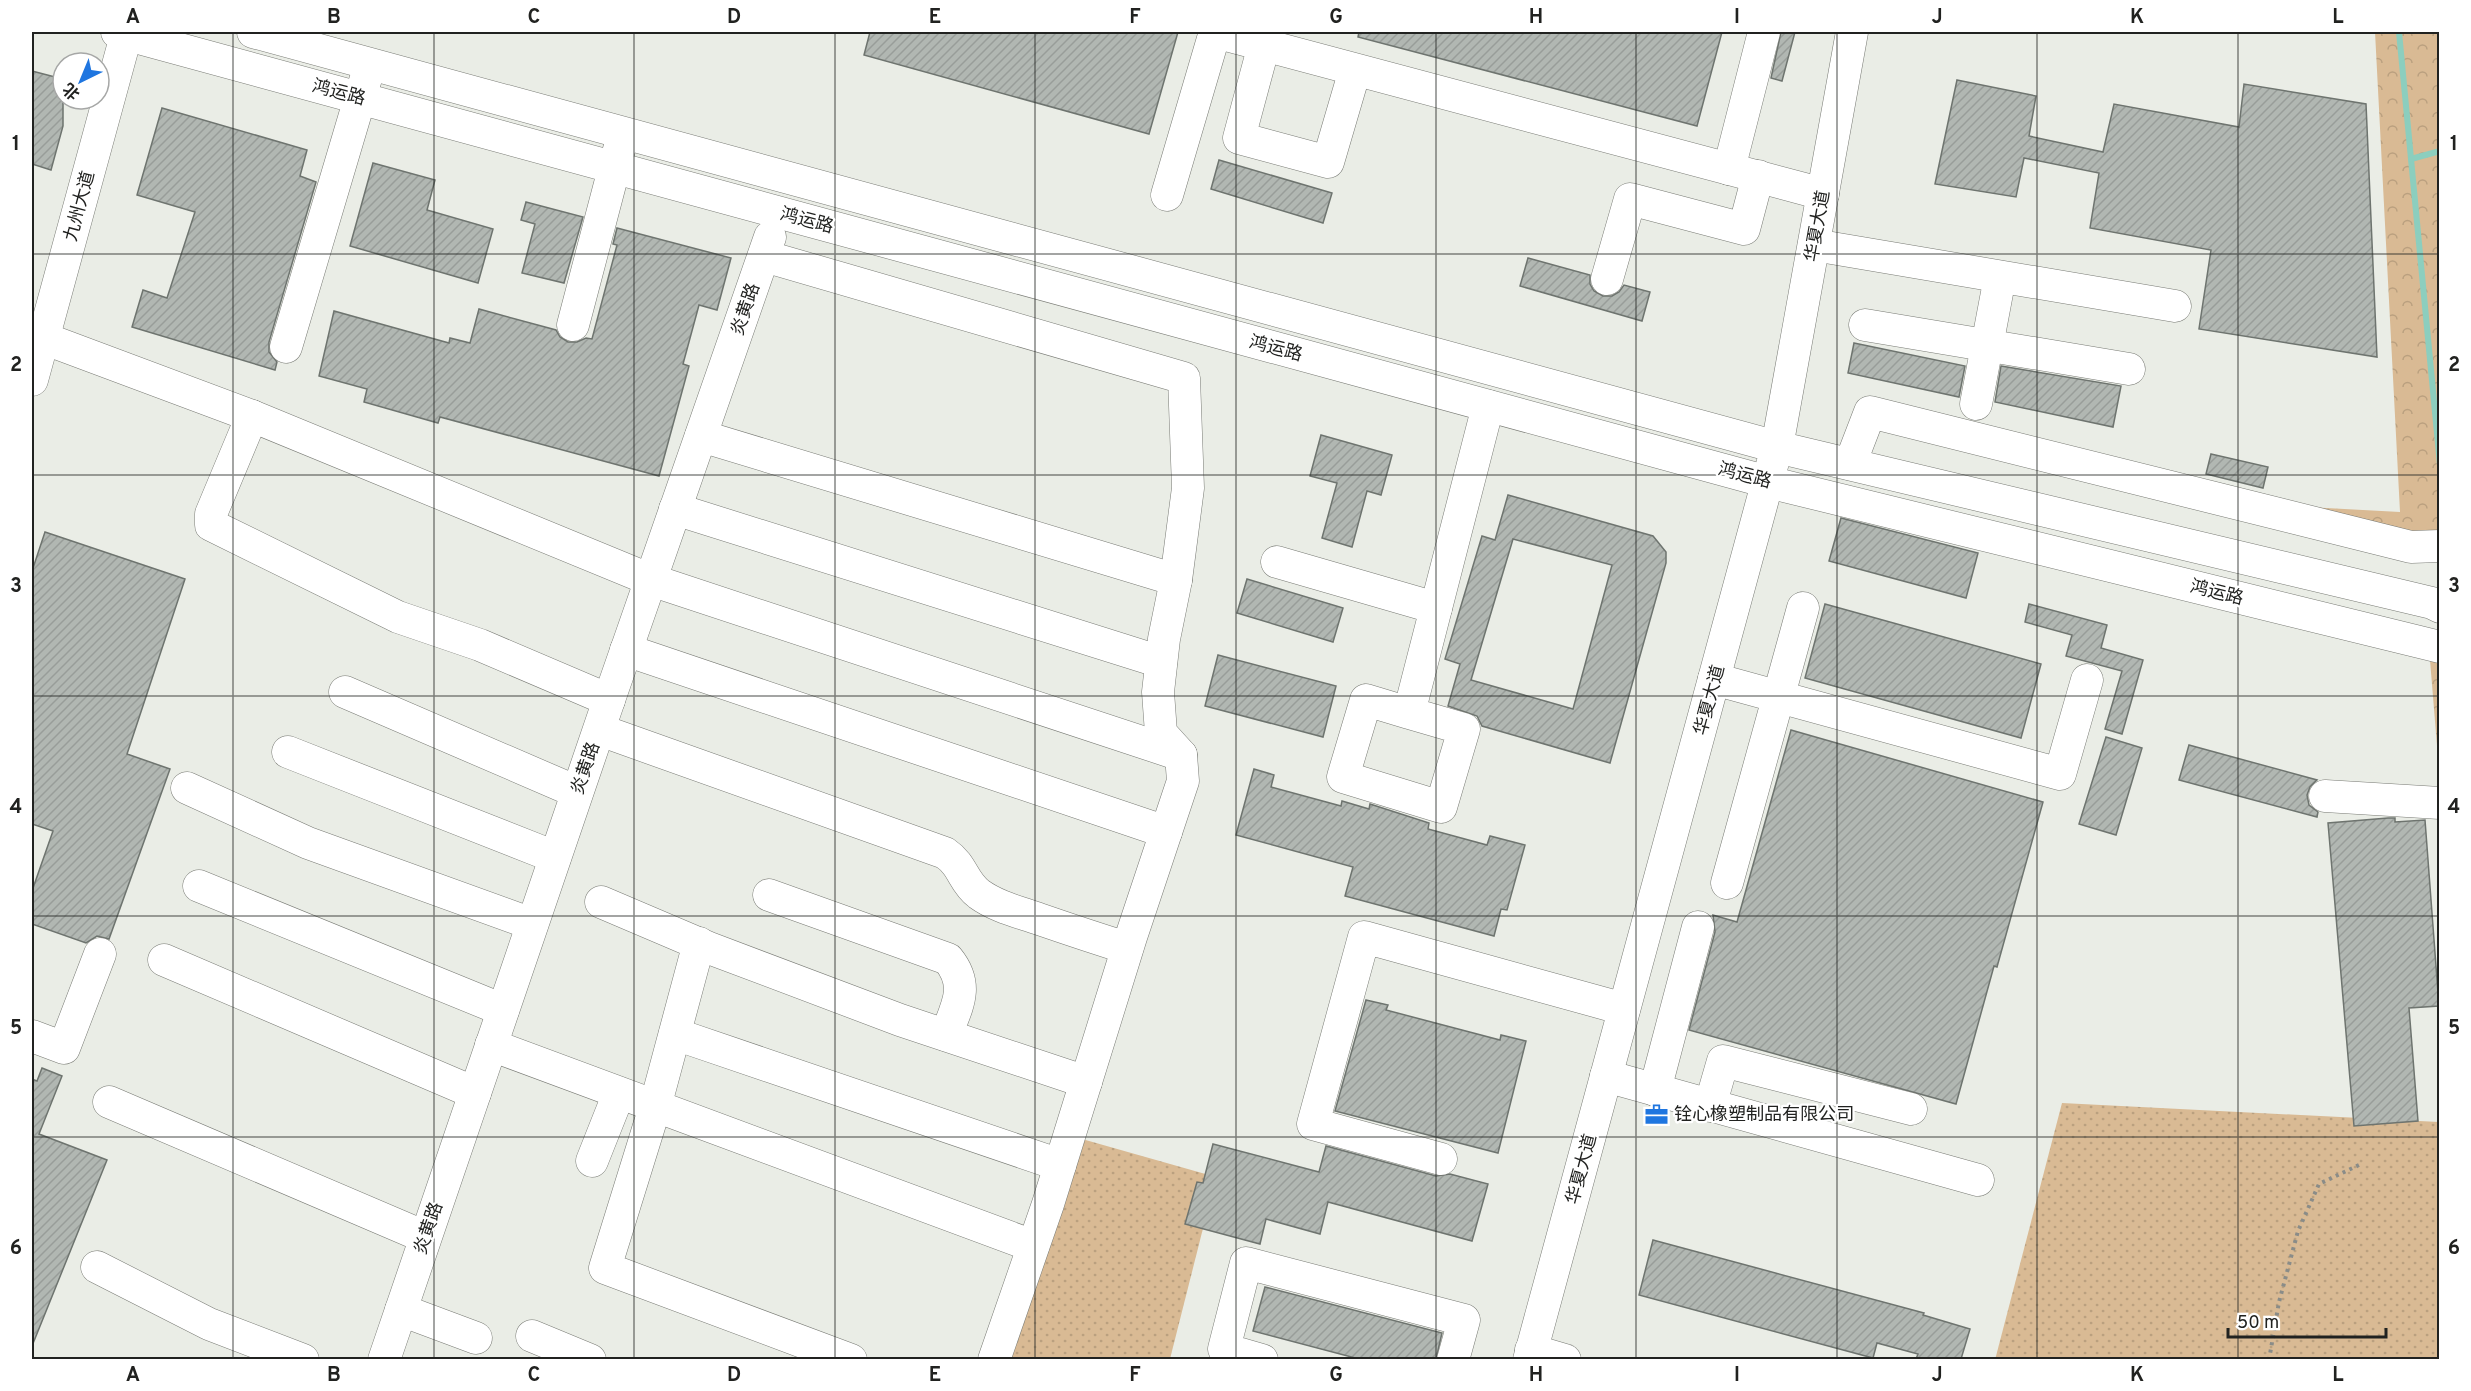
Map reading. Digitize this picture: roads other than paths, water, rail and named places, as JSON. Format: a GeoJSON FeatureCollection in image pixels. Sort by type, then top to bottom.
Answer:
{"type":"FeatureCollection","features":[{"type":"Feature","properties":{"kind":"street","name":"鸿运路"},"geometry":{"type":"LineString","coordinates":[[124,32],[1768,482],[2439,647]]}},
{"type":"Feature","properties":{"kind":"street","name":"九州大道"},"geometry":{"type":"LineString","coordinates":[[32,380],[124,32]]}},
{"type":"Feature","properties":{"kind":"street","name":"鸿运路"},"geometry":{"type":"LineString","coordinates":[[253,32],[335,42],[371,63],[1777,447],[2432,603],[2439,607]]}},
{"type":"Feature","properties":{"kind":"street"},"geometry":{"type":"LineString","coordinates":[[1167,195],[1215,32],[1823,194]]}},
{"type":"Feature","properties":{"kind":"street"},"geometry":{"type":"LineString","coordinates":[[1607,279],[1630,199],[1744,229],[1743,172],[1764,32]]}},
{"type":"Feature","properties":{"kind":"street","name":"华夏大道"},"geometry":{"type":"LineString","coordinates":[[1530,1355],[1777,447],[1852,32]]}},
{"type":"Feature","properties":{"kind":"street"},"geometry":{"type":"LineString","coordinates":[[322,87],[335,42]]}},
{"type":"Feature","properties":{"kind":"street"},"geometry":{"type":"LineString","coordinates":[[1264,45],[1239,138],[1329,162],[1355,70]]}},
{"type":"Feature","properties":{"kind":"street"},"geometry":{"type":"LineString","coordinates":[[286,347],[371,63]]}},
{"type":"Feature","properties":{"kind":"street"},"geometry":{"type":"LineString","coordinates":[[573,325],[624,133]]}},
{"type":"Feature","properties":{"kind":"street","name":"炎黄路"},"geometry":{"type":"LineString","coordinates":[[384,1359],[577,792],[779,213],[783,177]]}},
{"type":"Feature","properties":{"kind":"street"},"geometry":{"type":"LineString","coordinates":[[1814,245],[2175,306]]}},
{"type":"Feature","properties":{"kind":"street"},"geometry":{"type":"LineString","coordinates":[[764,256],[1184,378],[1188,488],[1158,692],[1161,733],[1181,755],[1183,781],[1127,948],[1060,1165],[994,1359]]}},
{"type":"Feature","properties":{"kind":"street"},"geometry":{"type":"LineString","coordinates":[[1976,404],[2000,277]]}},
{"type":"Feature","properties":{"kind":"street"},"geometry":{"type":"LineString","coordinates":[[1865,325],[2129,369]]}},
{"type":"Feature","properties":{"kind":"street"},"geometry":{"type":"LineString","coordinates":[[43,338],[252,416],[651,580],[1181,755]]}},
{"type":"Feature","properties":{"kind":"street"},"geometry":{"type":"LineString","coordinates":[[1409,713],[1488,406]]}},
{"type":"Feature","properties":{"kind":"street"},"geometry":{"type":"LineString","coordinates":[[1850,464],[1870,412],[2411,547],[2436,546]]}},
{"type":"Feature","properties":{"kind":"street"},"geometry":{"type":"LineString","coordinates":[[252,416],[211,514],[211,525],[398,617],[480,645],[609,700]]}},
{"type":"Feature","properties":{"kind":"street"},"geometry":{"type":"LineString","coordinates":[[701,436],[1176,580]]}},
{"type":"Feature","properties":{"kind":"street"},"geometry":{"type":"LineString","coordinates":[[675,509],[1161,662]]}},
{"type":"Feature","properties":{"kind":"street"},"geometry":{"type":"LineString","coordinates":[[1276,562],[1436,608]]}},
{"type":"Feature","properties":{"kind":"street"},"geometry":{"type":"LineString","coordinates":[[1726,884],[1803,608]]}},
{"type":"Feature","properties":{"kind":"street"},"geometry":{"type":"LineString","coordinates":[[626,650],[1166,832]]}},
{"type":"Feature","properties":{"kind":"street"},"geometry":{"type":"LineString","coordinates":[[1714,679],[2060,774],[2087,680]]}},
{"type":"Feature","properties":{"kind":"street"},"geometry":{"type":"LineString","coordinates":[[345,692],[577,792]]}},
{"type":"Feature","properties":{"kind":"street"},"geometry":{"type":"LineString","coordinates":[[611,734],[945,853],[956,860],[967,883],[999,906],[1127,948]]}},
{"type":"Feature","properties":{"kind":"street"},"geometry":{"type":"LineString","coordinates":[[288,752],[555,857]]}},
{"type":"Feature","properties":{"kind":"street"},"geometry":{"type":"LineString","coordinates":[[187,788],[308,843],[532,924]]}},
{"type":"Feature","properties":{"kind":"street"},"geometry":{"type":"LineString","coordinates":[[2325,796],[2439,803]]}},
{"type":"Feature","properties":{"kind":"street"},"geometry":{"type":"LineString","coordinates":[[199,886],[503,1010]]}},
{"type":"Feature","properties":{"kind":"street"},"geometry":{"type":"LineString","coordinates":[[769,895],[948,959],[957,970],[961,984],[960,1000],[946,1035]]}},
{"type":"Feature","properties":{"kind":"street"},"geometry":{"type":"LineString","coordinates":[[601,902],[699,943],[900,1020],[1086,1082]]}},
{"type":"Feature","properties":{"kind":"street"},"geometry":{"type":"LineString","coordinates":[[1655,1090],[1698,927]]}},
{"type":"Feature","properties":{"kind":"street"},"geometry":{"type":"LineString","coordinates":[[1441,1159],[1313,1124],[1364,937],[1624,1009]]}},
{"type":"Feature","properties":{"kind":"street"},"geometry":{"type":"LineString","coordinates":[[699,943],[655,1107],[605,1268],[850,1359]]}},
{"type":"Feature","properties":{"kind":"street"},"geometry":{"type":"LineString","coordinates":[[32,1036],[64,1048],[100,954]]}},
{"type":"Feature","properties":{"kind":"street"},"geometry":{"type":"LineString","coordinates":[[164,960],[474,1094]]}},
{"type":"Feature","properties":{"kind":"street"},"geometry":{"type":"LineString","coordinates":[[675,1034],[1060,1165]]}},
{"type":"Feature","properties":{"kind":"street"},"geometry":{"type":"LineString","coordinates":[[491,1045],[1033,1246]]}},
{"type":"Feature","properties":{"kind":"street"},"geometry":{"type":"LineString","coordinates":[[1710,1106],[1724,1061],[1911,1109]]}},
{"type":"Feature","properties":{"kind":"street"},"geometry":{"type":"LineString","coordinates":[[1606,1076],[1978,1180]]}},
{"type":"Feature","properties":{"kind":"street"},"geometry":{"type":"LineString","coordinates":[[592,1161],[619,1093]]}},
{"type":"Feature","properties":{"kind":"street"},"geometry":{"type":"LineString","coordinates":[[109,1102],[425,1237]]}},
{"type":"Feature","properties":{"kind":"street"},"geometry":{"type":"LineString","coordinates":[[1262,1359],[1224,1349],[1246,1263],[1464,1320],[1453,1359]]}},
{"type":"Feature","properties":{"kind":"street"},"geometry":{"type":"LineString","coordinates":[[97,1267],[209,1324],[303,1359]]}},
{"type":"Feature","properties":{"kind":"street"},"geometry":{"type":"LineString","coordinates":[[401,1310],[476,1338]]}},
{"type":"Feature","properties":{"kind":"street"},"geometry":{"type":"LineString","coordinates":[[532,1336],[590,1359]]}},
{"type":"Feature","properties":{"kind":"street"},"geometry":{"type":"LineString","coordinates":[[1530,1355],[1564,1359]]}},
{"type":"Feature","properties":{"kind":"waterway"},"geometry":{"type":"LineString","coordinates":[[2399,32],[2440,465]]}},
{"type":"Feature","properties":{"kind":"waterway"},"geometry":{"type":"LineString","coordinates":[[2411,159],[2440,151]]}},
{"type":"Feature","properties":{"kind":"place","name":"铨心橡塑制品有限公司"},"geometry":{"type":"Point","coordinates":[1656,1114]}}]}
